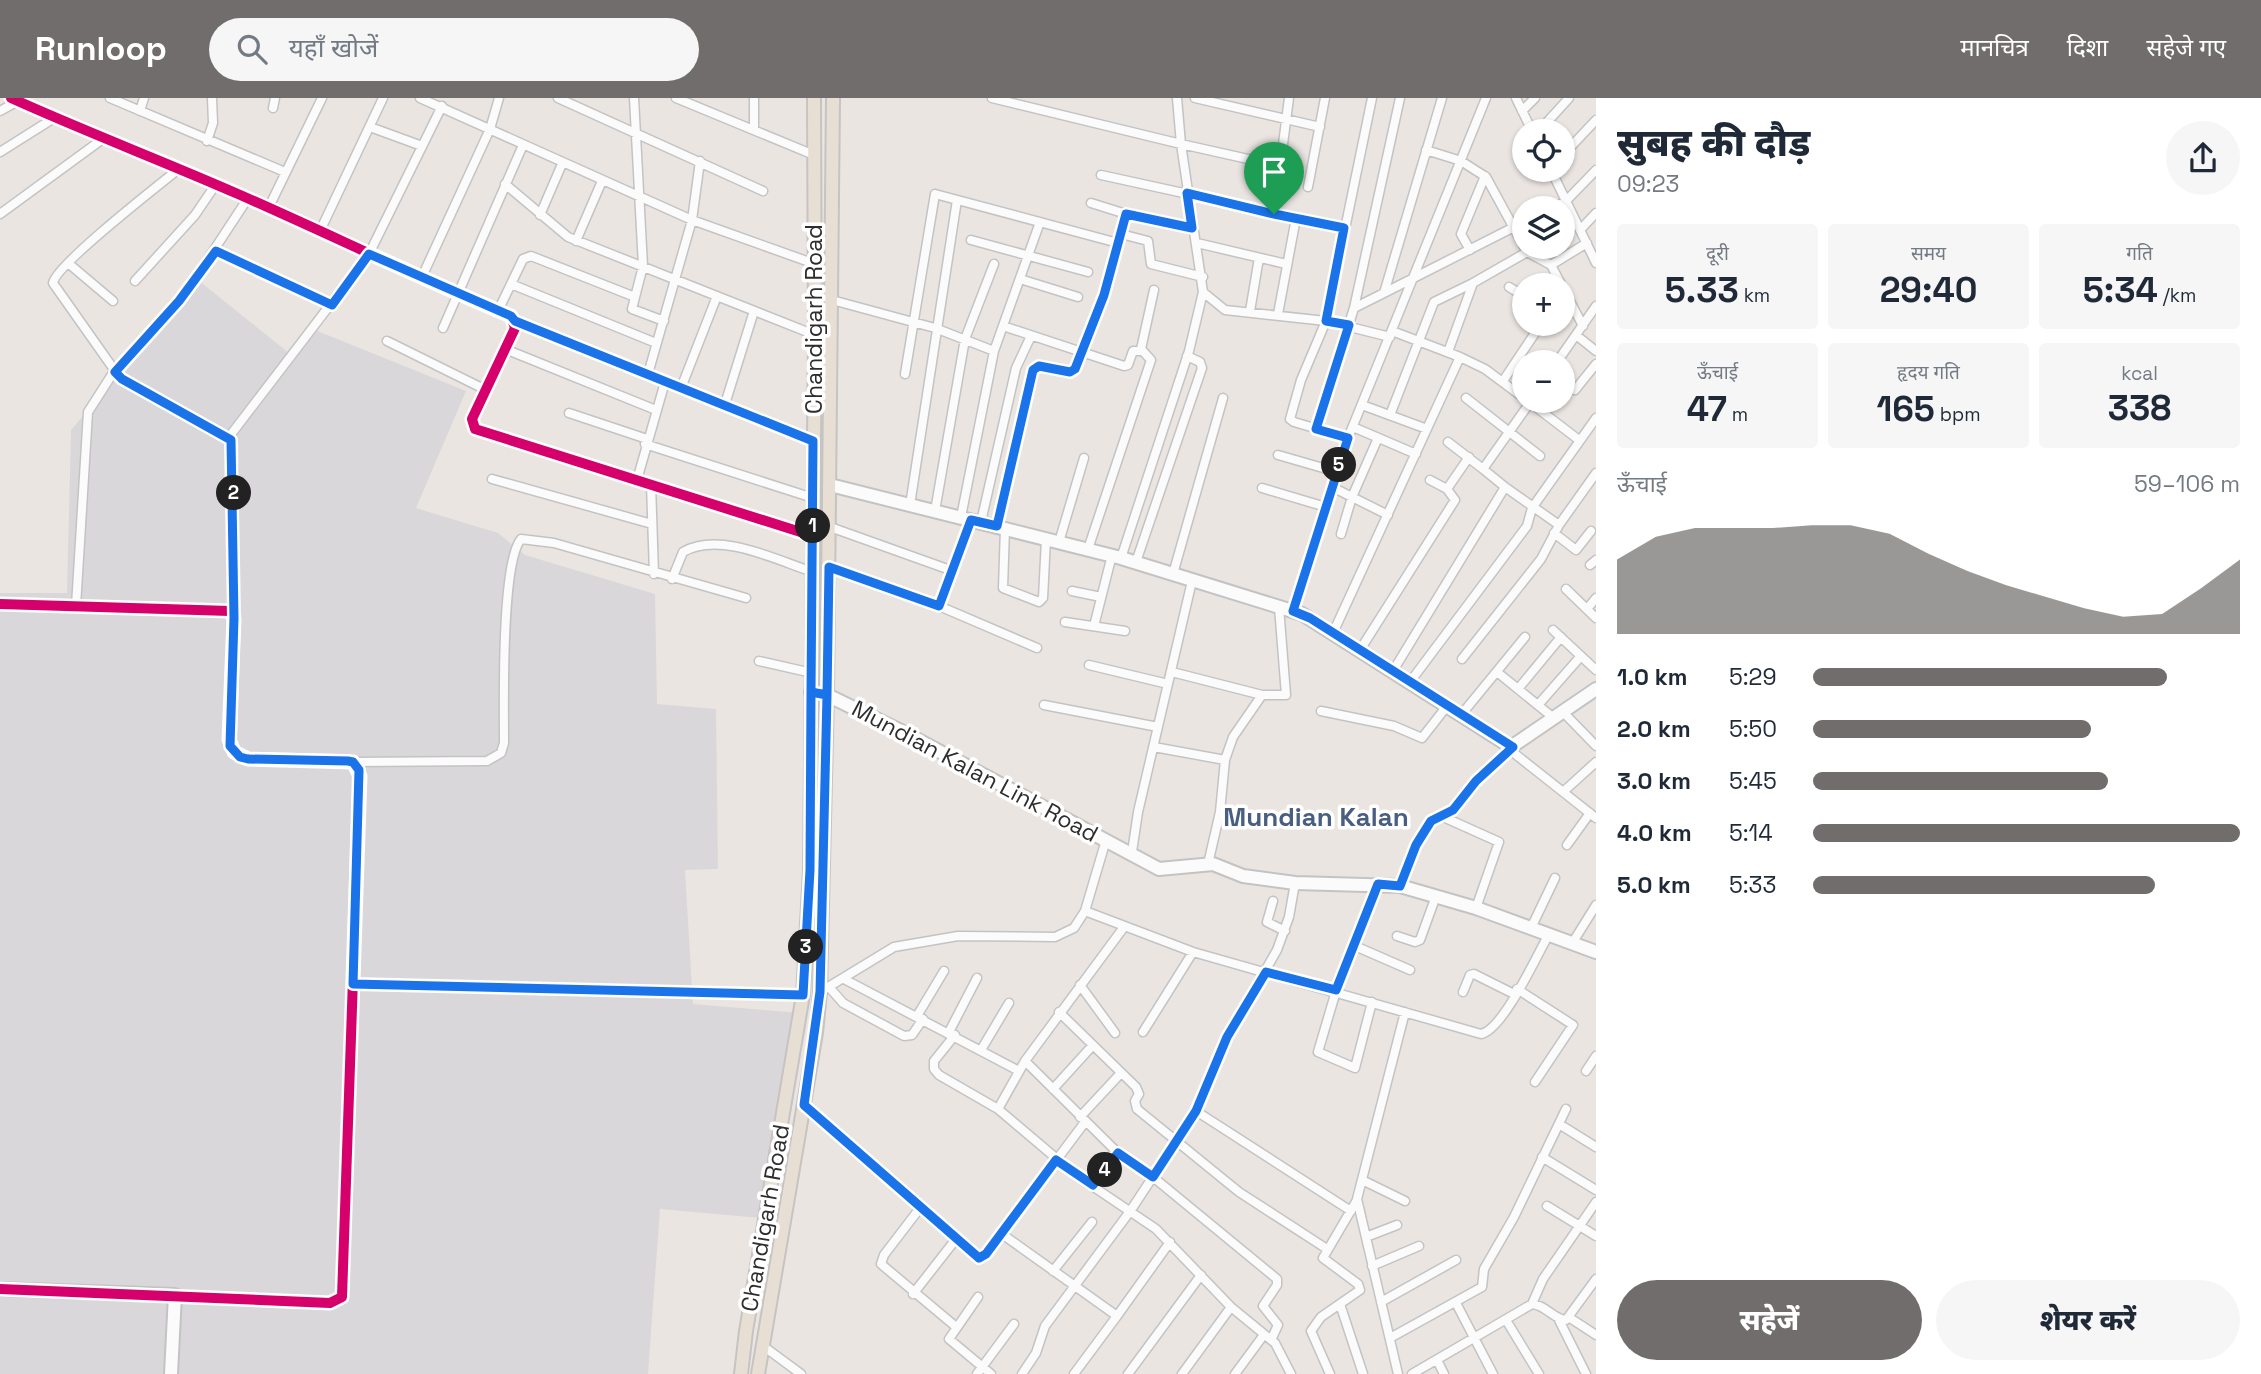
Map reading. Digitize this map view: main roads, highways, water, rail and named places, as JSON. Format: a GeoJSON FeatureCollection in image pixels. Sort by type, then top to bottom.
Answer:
{"type":"FeatureCollection","features":[{"type":"Feature","properties":{"kind":"main road","name":"Chandigarh Road"},"geometry":{"type":"LineString","coordinates":[[741,1374],[803,995],[810,870],[815,335],[814,98]]}},
{"type":"Feature","properties":{"kind":"main road","name":"Chandigarh Road"},"geometry":{"type":"LineString","coordinates":[[758,1374],[824,990],[833,98]]}},
{"type":"Feature","properties":{"kind":"district","name":"Mundian Kalan"},"geometry":{"type":"Point","coordinates":[1316,817]}}]}
